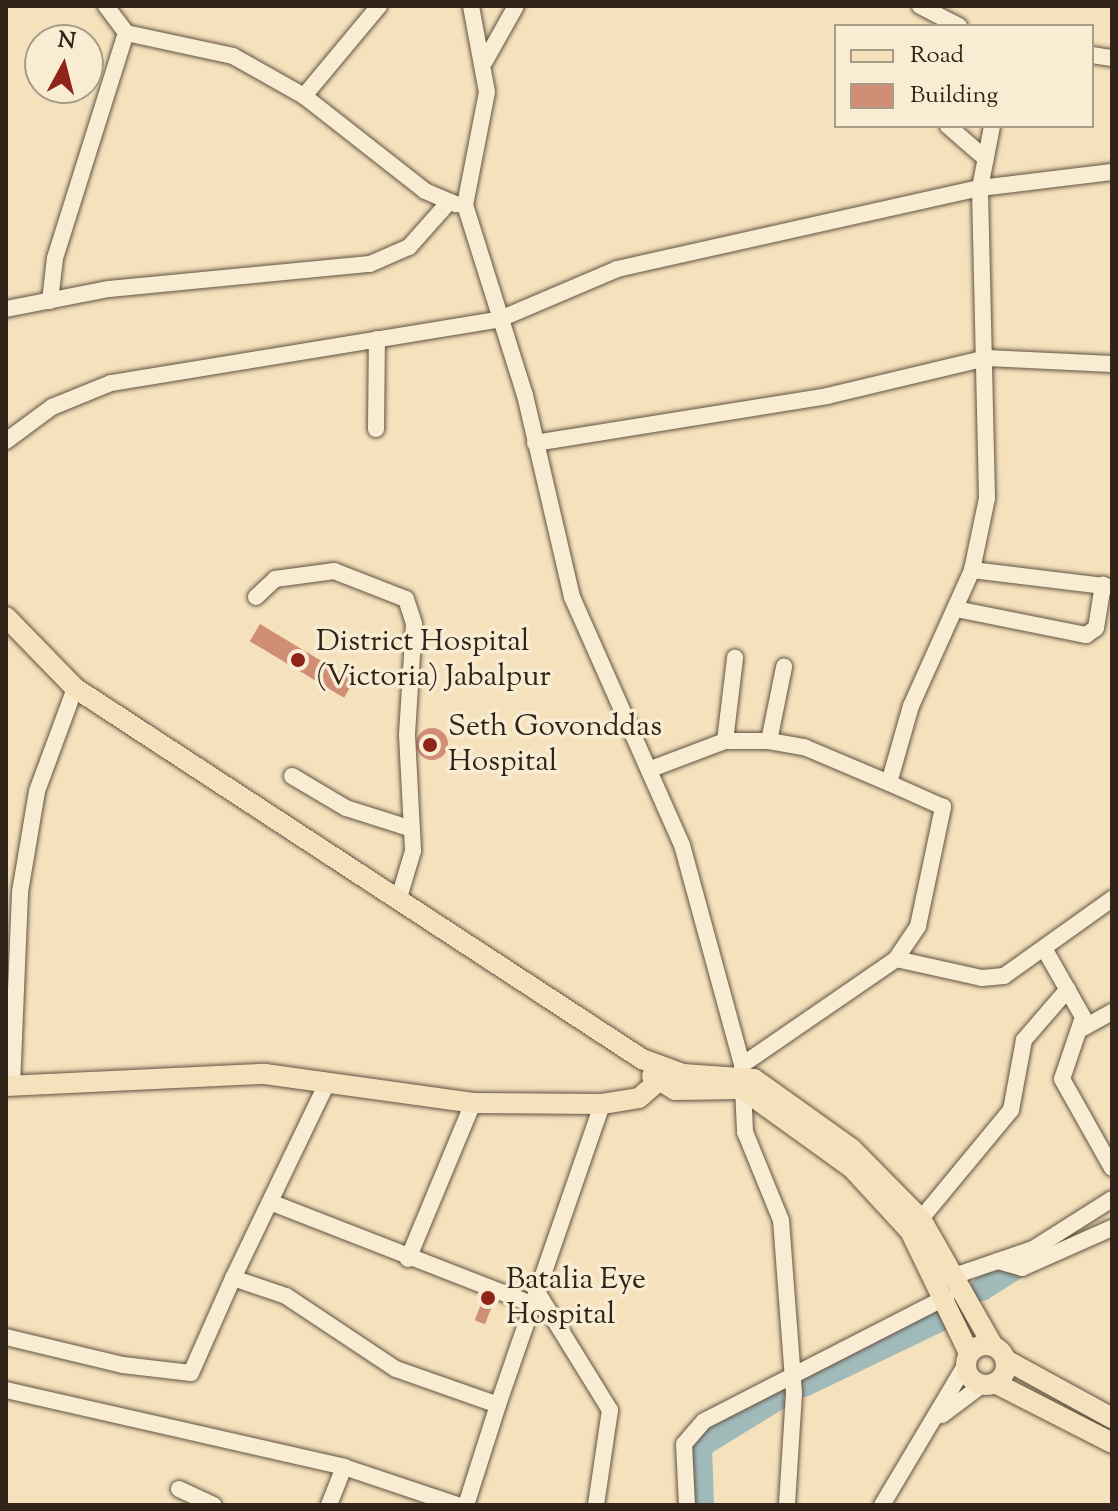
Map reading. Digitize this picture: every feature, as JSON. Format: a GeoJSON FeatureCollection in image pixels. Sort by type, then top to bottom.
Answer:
{"type":"FeatureCollection","features":[{"type":"Feature","properties":{"kind":"main road"},"geometry":{"type":"LineString","coordinates":[[6,617],[75,688],[642,1059],[664,1077],[690,1092],[742,1076],[916,1225],[999,1353],[1112,1418]]}},
{"type":"Feature","properties":{"kind":"main road"},"geometry":{"type":"LineString","coordinates":[[9,1085],[161,1073],[328,1081],[473,1103],[602,1104],[639,1098],[664,1077]]}},
{"type":"Feature","properties":{"kind":"main road"},"geometry":{"type":"LineString","coordinates":[[916,1225],[946,1297],[967,1359],[988,1384],[1112,1443]]}},
{"type":"Feature","properties":{"kind":"main road"},"geometry":{"type":"LineString","coordinates":[[967,1359],[999,1353]]}},
{"type":"Feature","properties":{"kind":"main road"},"geometry":{"type":"LineString","coordinates":[[988,1384],[999,1353]]}},
{"type":"Feature","properties":{"kind":"street"},"geometry":{"type":"LineString","coordinates":[[106,6],[126,33],[233,56],[304,96],[448,203],[465,205]]}},
{"type":"Feature","properties":{"kind":"street"},"geometry":{"type":"LineString","coordinates":[[304,96],[379,6]]}},
{"type":"Feature","properties":{"kind":"street"},"geometry":{"type":"LineString","coordinates":[[471,6],[485,61],[487,92],[465,205],[535,443],[572,597],[651,769],[682,845],[742,1076],[752,1158],[781,1220],[793,1372],[787,1505]]}},
{"type":"Feature","properties":{"kind":"street"},"geometry":{"type":"LineString","coordinates":[[485,61],[516,6]]}},
{"type":"Feature","properties":{"kind":"street"},"geometry":{"type":"LineString","coordinates":[[921,7],[955,24]]}},
{"type":"Feature","properties":{"kind":"street"},"geometry":{"type":"LineString","coordinates":[[50,301],[55,258],[126,33]]}},
{"type":"Feature","properties":{"kind":"street"},"geometry":{"type":"LineString","coordinates":[[950,128],[986,159]]}},
{"type":"Feature","properties":{"kind":"street"},"geometry":{"type":"LineString","coordinates":[[889,783],[911,706],[972,570],[987,498],[987,358],[980,188],[992,128]]}},
{"type":"Feature","properties":{"kind":"street"},"geometry":{"type":"LineString","coordinates":[[6,441],[52,407],[111,383],[500,319],[617,269],[980,188],[1112,172]]}},
{"type":"Feature","properties":{"kind":"street"},"geometry":{"type":"LineString","coordinates":[[6,309],[50,301],[370,264],[409,247],[448,203]]}},
{"type":"Feature","properties":{"kind":"street"},"geometry":{"type":"LineString","coordinates":[[376,429],[377,339]]}},
{"type":"Feature","properties":{"kind":"street"},"geometry":{"type":"LineString","coordinates":[[535,443],[827,396],[987,358],[1112,364]]}},
{"type":"Feature","properties":{"kind":"street"},"geometry":{"type":"LineString","coordinates":[[956,609],[1086,635],[1096,628],[1109,583],[972,570]]}},
{"type":"Feature","properties":{"kind":"street"},"geometry":{"type":"LineString","coordinates":[[256,597],[298,571],[334,571],[406,599],[414,623],[412,829],[398,901]]}},
{"type":"Feature","properties":{"kind":"street"},"geometry":{"type":"LineString","coordinates":[[725,741],[735,658]]}},
{"type":"Feature","properties":{"kind":"street"},"geometry":{"type":"LineString","coordinates":[[769,741],[784,667]]}},
{"type":"Feature","properties":{"kind":"street"},"geometry":{"type":"LineString","coordinates":[[9,1085],[20,892],[37,791],[75,688]]}},
{"type":"Feature","properties":{"kind":"street"},"geometry":{"type":"LineString","coordinates":[[651,769],[725,741],[769,741],[804,747],[935,799],[944,817],[918,926],[896,959],[742,1076]]}},
{"type":"Feature","properties":{"kind":"street"},"geometry":{"type":"LineString","coordinates":[[292,776],[346,808],[412,829]]}},
{"type":"Feature","properties":{"kind":"street"},"geometry":{"type":"LineString","coordinates":[[896,959],[982,978],[1004,976],[1045,950],[1112,899]]}},
{"type":"Feature","properties":{"kind":"street"},"geometry":{"type":"LineString","coordinates":[[1045,950],[1068,989],[1083,1028]]}},
{"type":"Feature","properties":{"kind":"street"},"geometry":{"type":"LineString","coordinates":[[916,1225],[1011,1110],[1024,1040],[1068,989]]}},
{"type":"Feature","properties":{"kind":"street"},"geometry":{"type":"LineString","coordinates":[[1112,1012],[1083,1028],[1064,1058],[1062,1079],[1112,1168]]}},
{"type":"Feature","properties":{"kind":"street"},"geometry":{"type":"LineString","coordinates":[[6,1337],[123,1365],[191,1373],[328,1081]]}},
{"type":"Feature","properties":{"kind":"street"},"geometry":{"type":"LineString","coordinates":[[408,1259],[473,1103]]}},
{"type":"Feature","properties":{"kind":"street"},"geometry":{"type":"LineString","coordinates":[[466,1505],[531,1295],[602,1104]]}},
{"type":"Feature","properties":{"kind":"street"},"geometry":{"type":"LineString","coordinates":[[951,1277],[1033,1249],[1112,1199]]}},
{"type":"Feature","properties":{"kind":"street"},"geometry":{"type":"LineString","coordinates":[[270,1202],[408,1259],[531,1295],[610,1410],[596,1505]]}},
{"type":"Feature","properties":{"kind":"street"},"geometry":{"type":"LineString","coordinates":[[998,1261],[1022,1268],[1112,1228]]}},
{"type":"Feature","properties":{"kind":"street"},"geometry":{"type":"LineString","coordinates":[[233,1278],[286,1296],[396,1369],[498,1405]]}},
{"type":"Feature","properties":{"kind":"street"},"geometry":{"type":"LineString","coordinates":[[687,1505],[683,1462],[692,1431],[793,1372],[946,1297]]}},
{"type":"Feature","properties":{"kind":"street"},"geometry":{"type":"LineString","coordinates":[[882,1505],[938,1419],[967,1359]]}},
{"type":"Feature","properties":{"kind":"street"},"geometry":{"type":"LineString","coordinates":[[938,1419],[988,1384]]}},
{"type":"Feature","properties":{"kind":"street"},"geometry":{"type":"LineString","coordinates":[[6,1390],[344,1467],[457,1505]]}},
{"type":"Feature","properties":{"kind":"street"},"geometry":{"type":"LineString","coordinates":[[329,1505],[344,1467]]}},
{"type":"Feature","properties":{"kind":"street"},"geometry":{"type":"LineString","coordinates":[[179,1489],[213,1505]]}},
{"type":"Feature","properties":{"kind":"building"},"geometry":{"type":"Polygon","coordinates":[[[260,624],[354,681],[344,698],[250,641],[260,624]]]}},
{"type":"Feature","properties":{"kind":"building"},"geometry":{"type":"Polygon","coordinates":[[[432,728],[443,733],[448,744],[443,755],[432,760],[421,755],[416,744],[421,733],[432,728]]]}},
{"type":"Feature","properties":{"kind":"building"},"geometry":{"type":"Polygon","coordinates":[[[484,1297],[494,1301],[485,1324],[475,1320],[484,1297]]]}},
{"type":"Feature","properties":{"kind":"waterway"},"geometry":{"type":"LineString","coordinates":[[982,1289],[1018,1266]]}},
{"type":"Feature","properties":{"kind":"waterway"},"geometry":{"type":"LineString","coordinates":[[804,1385],[941,1319]]}},
{"type":"Feature","properties":{"kind":"waterway"},"geometry":{"type":"LineString","coordinates":[[702,1505],[700,1446],[783,1395]]}},
{"type":"Feature","properties":{"kind":"place","name":"District Hospital (Victoria) Jabalpur"},"geometry":{"type":"Point","coordinates":[298,660]}},
{"type":"Feature","properties":{"kind":"place","name":"Seth Govonddas Hospital"},"geometry":{"type":"Point","coordinates":[430,745]}},
{"type":"Feature","properties":{"kind":"place","name":"Batalia Eye Hospital"},"geometry":{"type":"Point","coordinates":[488,1298]}}]}
